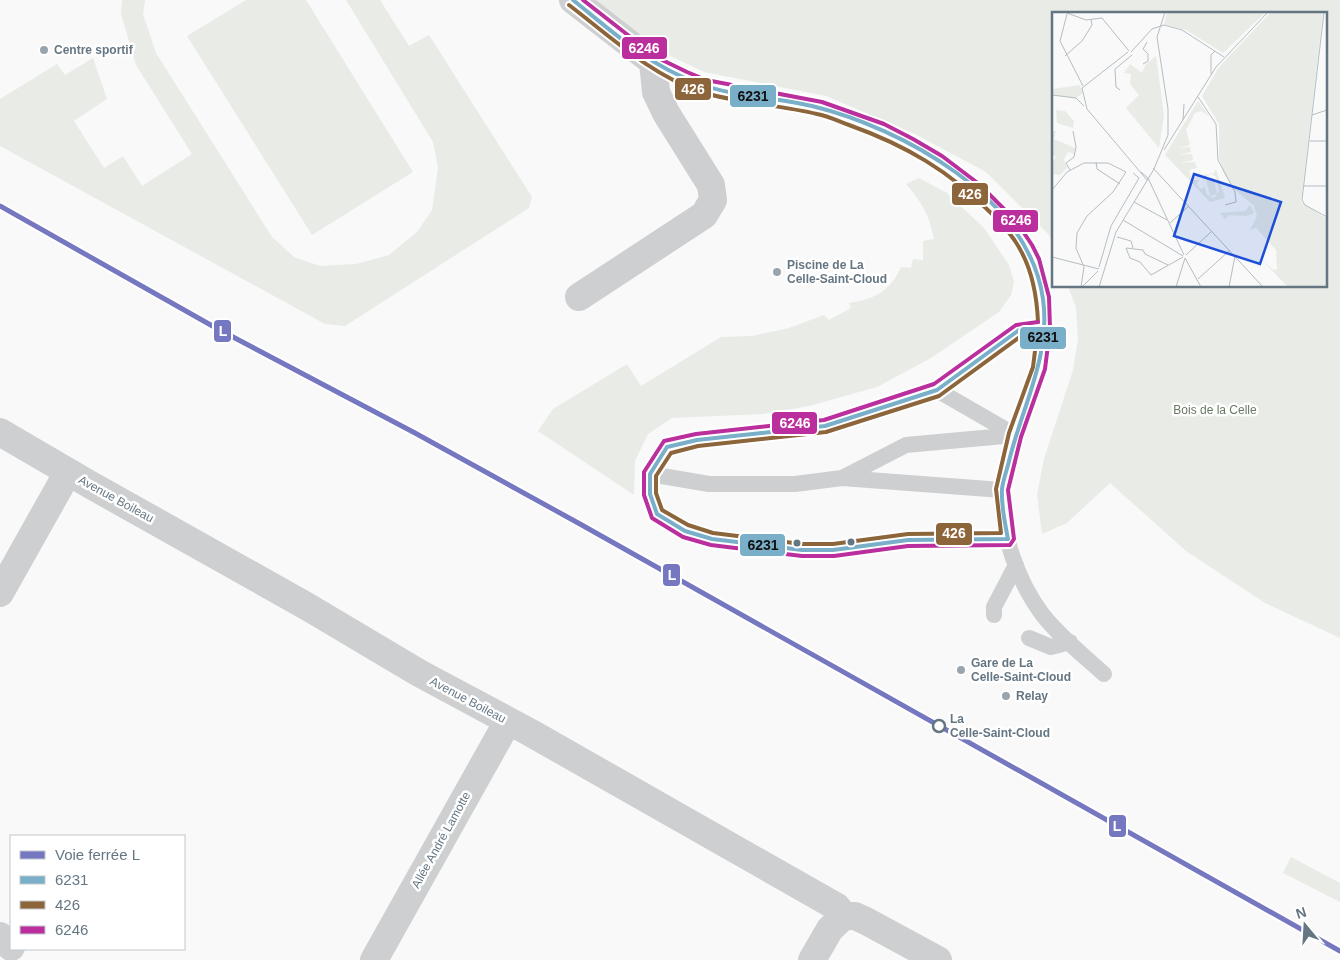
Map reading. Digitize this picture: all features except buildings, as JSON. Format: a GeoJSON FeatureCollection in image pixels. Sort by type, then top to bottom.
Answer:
{"type":"FeatureCollection","features":[{"type":"Feature","properties":{"kind":"street"},"geometry":{"type":"LineString","coordinates":[[573,0],[653,62],[656,92],[666,113],[711,185],[713,200],[704,215],[579,297]]}},
{"type":"Feature","properties":{"kind":"street","name":"Avenue Boileau"},"geometry":{"type":"LineString","coordinates":[[0,432],[308,607],[419,674],[508,721],[838,907],[844,916],[855,916],[866,921],[938,960]]}},
{"type":"Feature","properties":{"kind":"street"},"geometry":{"type":"LineString","coordinates":[[0,593],[68,472]]}},
{"type":"Feature","properties":{"kind":"street","name":"Allée André Lamotte"},"geometry":{"type":"LineString","coordinates":[[374,960],[508,721]]}},
{"type":"Feature","properties":{"kind":"street"},"geometry":{"type":"LineString","coordinates":[[812,960],[830,929],[844,916]]}},
{"type":"Feature","properties":{"kind":"street"},"geometry":{"type":"LineString","coordinates":[[0,936],[10,946]]}},
{"type":"Feature","properties":{"kind":"street"},"geometry":{"type":"LineString","coordinates":[[14,950],[24,960]]}},
{"type":"Feature","properties":{"kind":"lane"},"geometry":{"type":"LineString","coordinates":[[653,62],[704,86],[820,108],[881,130],[938,161],[975,188],[1011,225],[1027,248],[1035,269],[1043,299],[1044,328],[1039,368],[1015,434],[1002,490],[1008,539],[1016,565],[1036,605],[1044,616],[1104,674]]}},
{"type":"Feature","properties":{"kind":"lane"},"geometry":{"type":"LineString","coordinates":[[1008,539],[908,540],[833,550],[802,550],[754,542],[712,539],[685,531],[658,514],[650,494],[650,474],[667,447],[697,440],[826,426],[937,390],[1019,330],[1044,328]]}},
{"type":"Feature","properties":{"kind":"lane"},"geometry":{"type":"LineString","coordinates":[[937,390],[1015,434]]}},
{"type":"Feature","properties":{"kind":"lane"},"geometry":{"type":"LineString","coordinates":[[842,478],[906,445],[1015,434]]}},
{"type":"Feature","properties":{"kind":"lane"},"geometry":{"type":"LineString","coordinates":[[650,474],[709,484],[795,484],[842,478],[1002,490]]}},
{"type":"Feature","properties":{"kind":"lane"},"geometry":{"type":"LineString","coordinates":[[994,615],[994,607],[1016,565]]}},
{"type":"Feature","properties":{"kind":"lane"},"geometry":{"type":"LineString","coordinates":[[1029,638],[1051,647],[1070,642]]}},
{"type":"Feature","properties":{"kind":"green space"},"geometry":{"type":"Polygon","coordinates":[[[122,0],[145,0],[143,14],[156,53],[272,237],[294,257],[320,266],[356,264],[389,255],[417,232],[432,210],[438,168],[433,142],[346,0],[380,0],[409,46],[429,35],[532,197],[529,208],[345,326],[325,324],[0,146],[0,99],[57,64],[65,75],[93,58],[107,99],[74,121],[104,168],[123,156],[142,186],[192,154],[136,65],[121,14],[122,0]]]}},
{"type":"Feature","properties":{"kind":"green space"},"geometry":{"type":"Polygon","coordinates":[[[246,0],[306,0],[413,172],[312,235],[187,36],[246,0]]]}},
{"type":"Feature","properties":{"kind":"green space","name":"Bois de la Celle"},"geometry":{"type":"Polygon","coordinates":[[[582,0],[1340,0],[1340,638],[1265,603],[1186,551],[1110,483],[1067,523],[1042,534],[1037,495],[1044,459],[1073,370],[1078,339],[1076,308],[1069,288],[1328,288],[1328,12],[1052,12],[1052,243],[1049,235],[986,172],[915,134],[826,96],[704,72],[627,35],[582,0]]]}},
{"type":"Feature","properties":{"kind":"green space"},"geometry":{"type":"Polygon","coordinates":[[[919,178],[947,193],[984,228],[1009,265],[1014,282],[1011,295],[999,312],[931,358],[877,387],[809,406],[763,414],[672,418],[648,434],[635,461],[634,495],[538,431],[553,409],[627,364],[641,386],[721,337],[752,336],[789,328],[824,315],[829,320],[851,308],[849,303],[880,293],[892,283],[901,267],[911,268],[913,259],[923,260],[923,241],[934,239],[924,209],[906,184],[919,178]]]}},
{"type":"Feature","properties":{"kind":"green space"},"geometry":{"type":"Polygon","coordinates":[[[1291,857],[1340,883],[1340,902],[1283,873],[1291,857]]]}},
{"type":"Feature","properties":{"kind":"rail line","name":"L"},"geometry":{"type":"LineString","coordinates":[[0,206],[216,328],[415,433],[580,524],[1340,951]]}},
{"type":"Feature","properties":{"kind":"transit line","name":"6231"},"geometry":{"type":"LineString","coordinates":[[573,0],[632,47],[662,67],[697,83],[739,94],[812,106],[847,116],[884,131],[921,150],[956,172],[987,199],[1014,229],[1033,262],[1043,299],[1044,320],[1043,341],[1039,361],[1003,486],[1003,508],[1008,539]]}},
{"type":"Feature","properties":{"kind":"transit line","name":"6246"},"geometry":{"type":"LineString","coordinates":[[583,0],[656,57],[687,72],[706,80],[822,102],[884,124],[942,156],[979,184],[1016,221],[1032,245],[1039,259],[1049,297],[1050,328]]}},
{"type":"Feature","properties":{"kind":"transit line","name":"426"},"geometry":{"type":"LineString","coordinates":[[569,5],[632,54],[665,76],[683,85],[715,96],[829,117],[889,141],[943,172],[992,214],[1016,242],[1032,278],[1038,322]]}},
{"type":"Feature","properties":{"kind":"transit line","name":"6246"},"geometry":{"type":"LineString","coordinates":[[1038,322],[1016,325],[934,384],[824,420],[696,434],[664,441],[644,472],[644,495],[652,518],[683,537],[711,545],[802,556],[834,556],[908,546],[1010,545],[1014,539],[1008,490],[1021,437],[1045,369],[1050,329]]}},
{"type":"Feature","properties":{"kind":"transit line","name":"6231"},"geometry":{"type":"LineString","coordinates":[[1008,539],[908,540],[833,550],[802,550],[712,539],[685,531],[657,514],[650,494],[650,474],[667,447],[697,440],[825,426],[937,390],[1019,330],[1044,328]]}},
{"type":"Feature","properties":{"kind":"transit line","name":"426"},"geometry":{"type":"LineString","coordinates":[[1037,335],[1033,367],[1009,433],[996,489],[1001,533],[908,534],[833,544],[802,544],[713,533],[688,525],[662,510],[656,493],[656,476],[671,453],[698,446],[826,432],[939,396],[1021,336],[1037,335]]}},
{"type":"Feature","properties":{"kind":"place","name":"Centre sportif"},"geometry":{"type":"Point","coordinates":[44,50]}},
{"type":"Feature","properties":{"kind":"place","name":"Piscine de La Celle-Saint-Cloud"},"geometry":{"type":"Point","coordinates":[777,272]}},
{"type":"Feature","properties":{"kind":"place","name":"Gare de La Celle-Saint-Cloud"},"geometry":{"type":"Point","coordinates":[961,670]}},
{"type":"Feature","properties":{"kind":"place","name":"Relay"},"geometry":{"type":"Point","coordinates":[1006,696]}},
{"type":"Feature","properties":{"kind":"place","name":"La Celle-Saint-Cloud"},"geometry":{"type":"Point","coordinates":[939,726]}}]}
